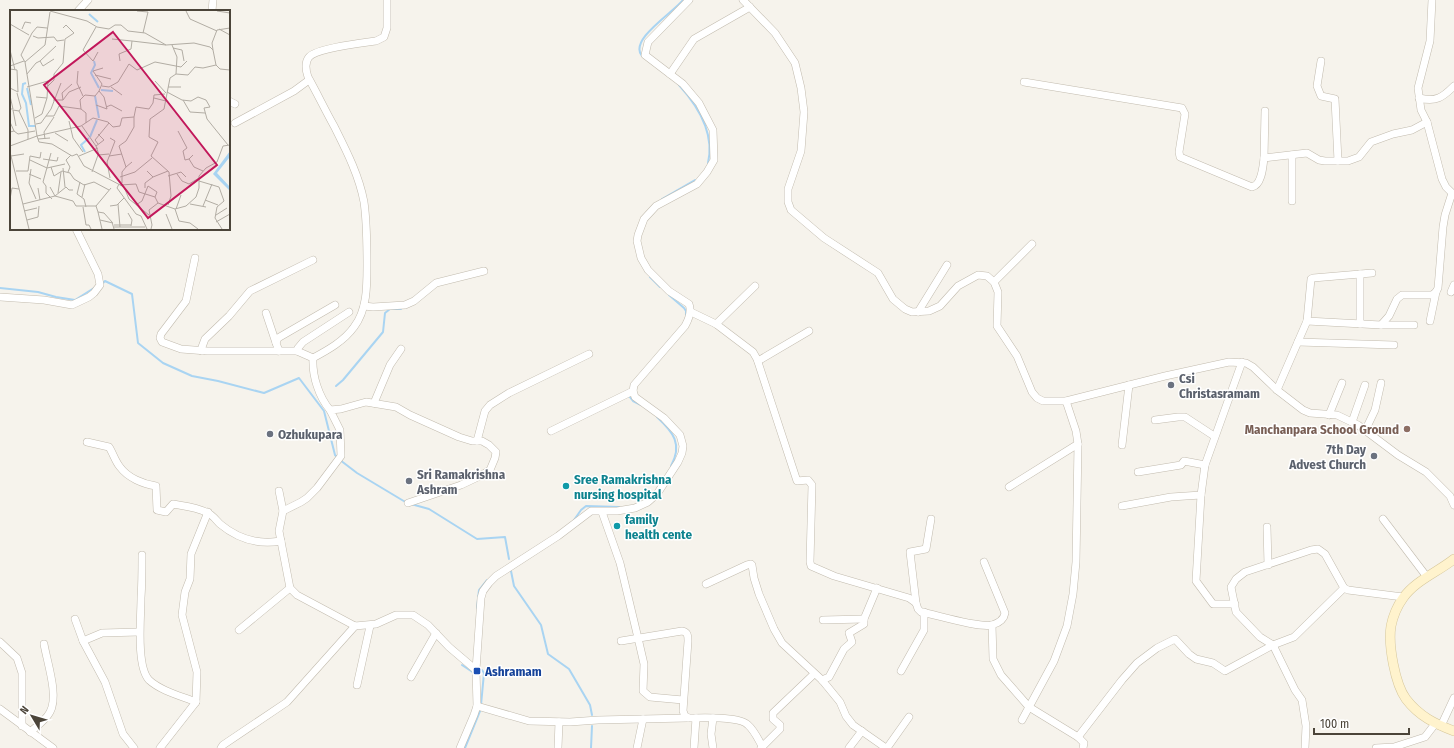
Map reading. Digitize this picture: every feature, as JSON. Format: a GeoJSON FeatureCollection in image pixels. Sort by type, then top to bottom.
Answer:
{"type":"FeatureCollection","features":[{"type":"Feature","properties":{"kind":"main road"},"geometry":{"type":"LineString","coordinates":[[1454,559],[1427,577],[1403,597],[1391,626],[1391,645],[1399,687],[1406,699],[1420,714],[1438,725],[1454,731]]}},
{"type":"Feature","properties":{"kind":"street"},"geometry":{"type":"LineString","coordinates":[[79,10],[88,0]]}},
{"type":"Feature","properties":{"kind":"street"},"geometry":{"type":"LineString","coordinates":[[212,10],[213,0]]}},
{"type":"Feature","properties":{"kind":"street"},"geometry":{"type":"LineString","coordinates":[[313,358],[333,347],[353,328],[359,318],[364,306],[367,275],[367,231],[361,188],[348,155],[309,80],[305,68],[309,57],[313,54],[321,51],[376,41],[384,37],[387,28],[387,0]]}},
{"type":"Feature","properties":{"kind":"street"},"geometry":{"type":"LineString","coordinates":[[460,748],[477,706],[476,670],[481,598],[488,583],[496,576],[558,536],[586,513],[590,511],[602,512],[635,508],[648,502],[657,494],[678,462],[682,453],[683,446],[680,435],[664,418],[635,397],[633,391],[634,385],[685,326],[691,312],[689,304],[669,291],[648,270],[641,258],[637,241],[638,235],[644,219],[656,206],[697,184],[707,172],[714,160],[713,130],[699,103],[683,84],[645,55],[648,42],[689,0]]}},
{"type":"Feature","properties":{"kind":"street"},"geometry":{"type":"LineString","coordinates":[[743,0],[775,33],[795,63],[801,88],[804,112],[801,151],[788,188],[788,202],[791,210],[824,238],[878,273],[893,299],[904,309],[912,312],[929,311],[940,306],[958,286],[978,275],[987,276],[994,282],[998,292],[997,326],[1017,356],[1032,392],[1037,398],[1043,401],[1066,401],[1212,365],[1229,362],[1242,362],[1253,368],[1302,410],[1310,413],[1337,415],[1352,422],[1398,455],[1426,472],[1450,496],[1454,505]]}},
{"type":"Feature","properties":{"kind":"street"},"geometry":{"type":"LineString","coordinates":[[1430,321],[1439,281],[1444,215],[1453,194],[1446,187],[1442,179],[1427,122],[1420,110],[1419,82],[1430,41],[1432,0]]}},
{"type":"Feature","properties":{"kind":"street"},"geometry":{"type":"LineString","coordinates":[[670,74],[694,40],[750,7]]}},
{"type":"Feature","properties":{"kind":"street"},"geometry":{"type":"LineString","coordinates":[[1321,61],[1316,86],[1321,96],[1335,99],[1338,161]]}},
{"type":"Feature","properties":{"kind":"street"},"geometry":{"type":"LineString","coordinates":[[235,123],[294,91],[309,80]]}},
{"type":"Feature","properties":{"kind":"street"},"geometry":{"type":"LineString","coordinates":[[1024,82],[1182,108],[1186,114],[1179,152],[1180,157],[1252,187],[1258,184],[1263,169],[1265,111]]}},
{"type":"Feature","properties":{"kind":"street"},"geometry":{"type":"LineString","coordinates":[[1419,98],[1434,100],[1442,96],[1454,86]]}},
{"type":"Feature","properties":{"kind":"street"},"geometry":{"type":"LineString","coordinates":[[1264,158],[1307,153],[1319,160],[1332,162],[1348,161],[1358,157],[1371,142],[1393,134],[1412,130],[1427,122]]}},
{"type":"Feature","properties":{"kind":"street"},"geometry":{"type":"LineString","coordinates":[[1292,155],[1292,201]]}},
{"type":"Feature","properties":{"kind":"street"},"geometry":{"type":"LineString","coordinates":[[0,297],[44,300],[72,305],[94,293],[100,285],[98,274],[76,230]]}},
{"type":"Feature","properties":{"kind":"street"},"geometry":{"type":"LineString","coordinates":[[994,282],[1032,244]]}},
{"type":"Feature","properties":{"kind":"street"},"geometry":{"type":"LineString","coordinates":[[195,258],[186,301],[161,334],[160,338],[165,343],[181,349],[202,351],[297,351],[313,358]]}},
{"type":"Feature","properties":{"kind":"street"},"geometry":{"type":"LineString","coordinates":[[202,351],[202,346],[205,339],[229,316],[250,291],[313,260]]}},
{"type":"Feature","properties":{"kind":"street"},"geometry":{"type":"LineString","coordinates":[[918,312],[947,265]]}},
{"type":"Feature","properties":{"kind":"street"},"geometry":{"type":"LineString","coordinates":[[364,306],[373,307],[405,305],[414,301],[436,283],[484,271]]}},
{"type":"Feature","properties":{"kind":"street"},"geometry":{"type":"LineString","coordinates":[[1277,390],[1307,321],[1310,280],[1312,278],[1372,272]]}},
{"type":"Feature","properties":{"kind":"street"},"geometry":{"type":"LineString","coordinates":[[1360,274],[1360,324]]}},
{"type":"Feature","properties":{"kind":"street"},"geometry":{"type":"LineString","coordinates":[[716,324],[755,286]]}},
{"type":"Feature","properties":{"kind":"street"},"geometry":{"type":"LineString","coordinates":[[1381,325],[1389,316],[1397,299],[1402,295],[1432,295],[1436,292]]}},
{"type":"Feature","properties":{"kind":"street"},"geometry":{"type":"LineString","coordinates":[[276,343],[278,338],[335,305]]}},
{"type":"Feature","properties":{"kind":"street"},"geometry":{"type":"LineString","coordinates":[[297,351],[303,342],[349,312]]}},
{"type":"Feature","properties":{"kind":"street"},"geometry":{"type":"LineString","coordinates":[[691,312],[716,324],[753,352],[758,361],[797,481],[808,480],[812,485],[811,566],[834,576],[910,598],[916,603]]}},
{"type":"Feature","properties":{"kind":"street"},"geometry":{"type":"LineString","coordinates":[[266,313],[279,351]]}},
{"type":"Feature","properties":{"kind":"street"},"geometry":{"type":"LineString","coordinates":[[1307,321],[1381,325],[1414,325]]}},
{"type":"Feature","properties":{"kind":"street"},"geometry":{"type":"LineString","coordinates":[[758,361],[809,331]]}},
{"type":"Feature","properties":{"kind":"street"},"geometry":{"type":"LineString","coordinates":[[1298,342],[1394,345]]}},
{"type":"Feature","properties":{"kind":"street"},"geometry":{"type":"LineString","coordinates":[[374,403],[390,366],[401,349]]}},
{"type":"Feature","properties":{"kind":"street"},"geometry":{"type":"LineString","coordinates":[[477,441],[485,411],[490,404],[503,396],[589,354]]}},
{"type":"Feature","properties":{"kind":"street"},"geometry":{"type":"LineString","coordinates":[[283,511],[307,498],[338,459],[340,430],[317,386],[313,358]]}},
{"type":"Feature","properties":{"kind":"street"},"geometry":{"type":"LineString","coordinates":[[1235,604],[1213,604],[1196,581],[1201,495],[1205,465],[1214,436],[1242,362]]}},
{"type":"Feature","properties":{"kind":"street"},"geometry":{"type":"LineString","coordinates":[[1329,415],[1342,383]]}},
{"type":"Feature","properties":{"kind":"street"},"geometry":{"type":"LineString","coordinates":[[1365,431],[1375,410],[1381,383]]}},
{"type":"Feature","properties":{"kind":"street"},"geometry":{"type":"LineString","coordinates":[[1122,445],[1129,385]]}},
{"type":"Feature","properties":{"kind":"street"},"geometry":{"type":"LineString","coordinates":[[1352,422],[1365,386]]}},
{"type":"Feature","properties":{"kind":"street"},"geometry":{"type":"LineString","coordinates":[[551,431],[633,391]]}},
{"type":"Feature","properties":{"kind":"street"},"geometry":{"type":"LineString","coordinates":[[1022,720],[1054,661],[1068,619],[1073,594],[1076,562],[1078,444],[1076,431],[1066,401]]}},
{"type":"Feature","properties":{"kind":"street"},"geometry":{"type":"LineString","coordinates":[[330,410],[341,409],[366,402],[396,407],[410,415],[459,437],[472,441],[482,441],[496,452],[490,470],[461,485],[408,503]]}},
{"type":"Feature","properties":{"kind":"street"},"geometry":{"type":"LineString","coordinates":[[1155,420],[1178,417],[1185,418],[1214,436]]}},
{"type":"Feature","properties":{"kind":"street"},"geometry":{"type":"LineString","coordinates":[[87,442],[109,447],[120,467],[133,478],[146,484],[156,486],[157,510],[166,512],[173,504],[196,508],[208,512],[230,532],[248,540],[268,543],[281,541]]}},
{"type":"Feature","properties":{"kind":"street"},"geometry":{"type":"LineString","coordinates":[[1009,488],[1078,444]]}},
{"type":"Feature","properties":{"kind":"street"},"geometry":{"type":"LineString","coordinates":[[1138,472],[1181,465],[1184,460],[1205,465]]}},
{"type":"Feature","properties":{"kind":"street"},"geometry":{"type":"LineString","coordinates":[[279,490],[283,511],[279,531],[290,588],[297,595],[355,626],[370,626],[396,615],[413,615],[428,625],[449,647],[476,670]]}},
{"type":"Feature","properties":{"kind":"street"},"geometry":{"type":"LineString","coordinates":[[1122,506],[1171,496],[1201,495]]}},
{"type":"Feature","properties":{"kind":"street"},"geometry":{"type":"LineString","coordinates":[[160,748],[196,702],[197,672],[182,615],[185,592],[190,579],[191,554],[208,512]]}},
{"type":"Feature","properties":{"kind":"street"},"geometry":{"type":"LineString","coordinates":[[602,512],[620,563],[644,664],[643,691],[650,697],[683,700]]}},
{"type":"Feature","properties":{"kind":"street"},"geometry":{"type":"LineString","coordinates":[[931,519],[926,548],[910,552],[916,603],[919,610],[980,624],[992,625],[1002,620],[1006,613],[984,562]]}},
{"type":"Feature","properties":{"kind":"street"},"geometry":{"type":"LineString","coordinates":[[1383,519],[1427,577]]}},
{"type":"Feature","properties":{"kind":"street"},"geometry":{"type":"LineString","coordinates":[[1267,527],[1268,565]]}},
{"type":"Feature","properties":{"kind":"street"},"geometry":{"type":"LineString","coordinates":[[1305,748],[1306,726],[1302,700],[1295,690],[1273,644],[1260,637],[1236,612],[1231,586],[1236,579],[1245,572],[1318,549],[1325,554],[1344,588],[1348,590],[1403,597]]}},
{"type":"Feature","properties":{"kind":"street"},"geometry":{"type":"LineString","coordinates":[[142,555],[142,599],[139,632],[143,667],[148,679],[158,686],[196,702]]}},
{"type":"Feature","properties":{"kind":"street"},"geometry":{"type":"LineString","coordinates":[[706,584],[751,564],[759,594],[774,629],[782,643],[822,680],[840,702],[853,725],[887,748],[910,717]]}},
{"type":"Feature","properties":{"kind":"street"},"geometry":{"type":"LineString","coordinates":[[239,630],[290,588]]}},
{"type":"Feature","properties":{"kind":"street"},"geometry":{"type":"LineString","coordinates":[[822,680],[829,677],[844,648],[852,642],[849,633],[864,624],[864,619],[878,588]]}},
{"type":"Feature","properties":{"kind":"street"},"geometry":{"type":"LineString","coordinates":[[1078,737],[1137,663],[1157,648],[1175,639],[1189,654],[1196,658],[1213,663],[1225,671],[1273,644],[1294,637],[1344,588]]}},
{"type":"Feature","properties":{"kind":"street"},"geometry":{"type":"LineString","coordinates":[[901,671],[924,630],[924,612]]}},
{"type":"Feature","properties":{"kind":"street"},"geometry":{"type":"LineString","coordinates":[[75,619],[83,641],[104,682],[123,734],[134,748]]}},
{"type":"Feature","properties":{"kind":"street"},"geometry":{"type":"LineString","coordinates":[[823,620],[864,619]]}},
{"type":"Feature","properties":{"kind":"street"},"geometry":{"type":"LineString","coordinates":[[992,625],[993,659],[1001,676],[1030,707],[1078,737],[1084,743],[1083,748]]}},
{"type":"Feature","properties":{"kind":"street"},"geometry":{"type":"LineString","coordinates":[[221,748],[235,736],[287,702],[355,626]]}},
{"type":"Feature","properties":{"kind":"street"},"geometry":{"type":"LineString","coordinates":[[357,685],[370,626]]}},
{"type":"Feature","properties":{"kind":"street"},"geometry":{"type":"LineString","coordinates":[[621,641],[682,631],[687,633],[688,641],[683,700],[683,711],[687,718]]}},
{"type":"Feature","properties":{"kind":"street"},"geometry":{"type":"LineString","coordinates":[[83,641],[102,633],[139,632]]}},
{"type":"Feature","properties":{"kind":"street"},"geometry":{"type":"LineString","coordinates":[[411,677],[436,633]]}},
{"type":"Feature","properties":{"kind":"street"},"geometry":{"type":"LineString","coordinates":[[0,642],[17,658],[22,673],[22,726]]}},
{"type":"Feature","properties":{"kind":"street"},"geometry":{"type":"LineString","coordinates":[[30,732],[45,720],[54,703],[52,682],[44,644]]}},
{"type":"Feature","properties":{"kind":"street"},"geometry":{"type":"LineString","coordinates":[[477,706],[529,721],[559,722],[713,718],[744,722],[749,725],[761,747],[780,729],[780,725],[773,719],[773,713],[814,674]]}},
{"type":"Feature","properties":{"kind":"street"},"geometry":{"type":"LineString","coordinates":[[1376,748],[1400,746],[1425,737],[1438,725],[1454,698]]}},
{"type":"Feature","properties":{"kind":"street"},"geometry":{"type":"LineString","coordinates":[[0,708],[53,748]]}},
{"type":"Feature","properties":{"kind":"street"},"geometry":{"type":"LineString","coordinates":[[694,748],[696,718]]}},
{"type":"Feature","properties":{"kind":"street"},"geometry":{"type":"LineString","coordinates":[[713,718],[711,734],[713,748]]}},
{"type":"Feature","properties":{"kind":"street"},"geometry":{"type":"LineString","coordinates":[[637,748],[643,719]]}},
{"type":"Feature","properties":{"kind":"street"},"geometry":{"type":"LineString","coordinates":[[558,748],[559,722]]}},
{"type":"Feature","properties":{"kind":"street"},"geometry":{"type":"LineString","coordinates":[[849,748],[862,732]]}},
{"type":"Feature","properties":{"kind":"waterway"},"geometry":{"type":"LineString","coordinates":[[642,56],[639,49],[646,34],[683,0]]}},
{"type":"Feature","properties":{"kind":"waterway"},"geometry":{"type":"LineString","coordinates":[[679,85],[693,102],[707,131],[710,152],[708,163]]}},
{"type":"Feature","properties":{"kind":"waterway"},"geometry":{"type":"LineString","coordinates":[[662,199],[695,180]]}},
{"type":"Feature","properties":{"kind":"waterway"},"geometry":{"type":"LineString","coordinates":[[650,277],[660,287]]}},
{"type":"Feature","properties":{"kind":"waterway"},"geometry":{"type":"LineString","coordinates":[[102,284],[105,281],[132,294],[138,343],[163,363],[192,376],[264,393],[299,378],[324,411],[335,455],[337,457]]}},
{"type":"Feature","properties":{"kind":"waterway"},"geometry":{"type":"LineString","coordinates":[[0,288],[38,292],[75,300],[94,288]]}},
{"type":"Feature","properties":{"kind":"waterway"},"geometry":{"type":"LineString","coordinates":[[669,295],[684,308],[686,311],[686,317]]}},
{"type":"Feature","properties":{"kind":"waterway"},"geometry":{"type":"LineString","coordinates":[[336,386],[343,380],[383,332],[385,313],[390,309],[401,309]]}},
{"type":"Feature","properties":{"kind":"waterway"},"geometry":{"type":"LineString","coordinates":[[629,396],[633,401],[641,405]]}},
{"type":"Feature","properties":{"kind":"waterway"},"geometry":{"type":"LineString","coordinates":[[657,417],[672,433],[676,445],[676,451],[671,466]]}},
{"type":"Feature","properties":{"kind":"waterway"},"geometry":{"type":"LineString","coordinates":[[340,460],[357,473],[407,503]]}},
{"type":"Feature","properties":{"kind":"waterway"},"geometry":{"type":"LineString","coordinates":[[411,504],[429,509],[477,539],[505,537],[509,559]]}},
{"type":"Feature","properties":{"kind":"waterway"},"geometry":{"type":"LineString","coordinates":[[574,520],[586,506],[619,507]]}},
{"type":"Feature","properties":{"kind":"waterway"},"geometry":{"type":"LineString","coordinates":[[511,571],[514,586],[541,625],[548,654],[569,669],[590,705],[592,715]]}},
{"type":"Feature","properties":{"kind":"waterway"},"geometry":{"type":"LineString","coordinates":[[477,608],[479,590],[487,580]]}},
{"type":"Feature","properties":{"kind":"waterway"},"geometry":{"type":"LineString","coordinates":[[462,665],[474,673]]}},
{"type":"Feature","properties":{"kind":"waterway"},"geometry":{"type":"LineString","coordinates":[[481,705],[484,673],[482,670]]}},
{"type":"Feature","properties":{"kind":"waterway"},"geometry":{"type":"LineString","coordinates":[[465,748],[480,711]]}},
{"type":"Feature","properties":{"kind":"waterway"},"geometry":{"type":"LineString","coordinates":[[591,748],[592,726]]}},
{"type":"Feature","properties":{"kind":"place","name":"Csi Christasramam"},"geometry":{"type":"Point","coordinates":[1171,385]}},
{"type":"Feature","properties":{"kind":"place","name":"Manchanpara School Ground"},"geometry":{"type":"Point","coordinates":[1407,429]}},
{"type":"Feature","properties":{"kind":"place","name":"Ozhukupara"},"geometry":{"type":"Point","coordinates":[270,434]}},
{"type":"Feature","properties":{"kind":"place","name":"7th Day Advest Church"},"geometry":{"type":"Point","coordinates":[1374,456]}},
{"type":"Feature","properties":{"kind":"place","name":"Sri Ramakrishna Ashram"},"geometry":{"type":"Point","coordinates":[409,481]}},
{"type":"Feature","properties":{"kind":"place","name":"Sree Ramakrishna nursing hospital"},"geometry":{"type":"Point","coordinates":[566,486]}},
{"type":"Feature","properties":{"kind":"place","name":"family health cente"},"geometry":{"type":"Point","coordinates":[617,526]}},
{"type":"Feature","properties":{"kind":"place","name":"Ashramam"},"geometry":{"type":"Point","coordinates":[477,671]}}]}
